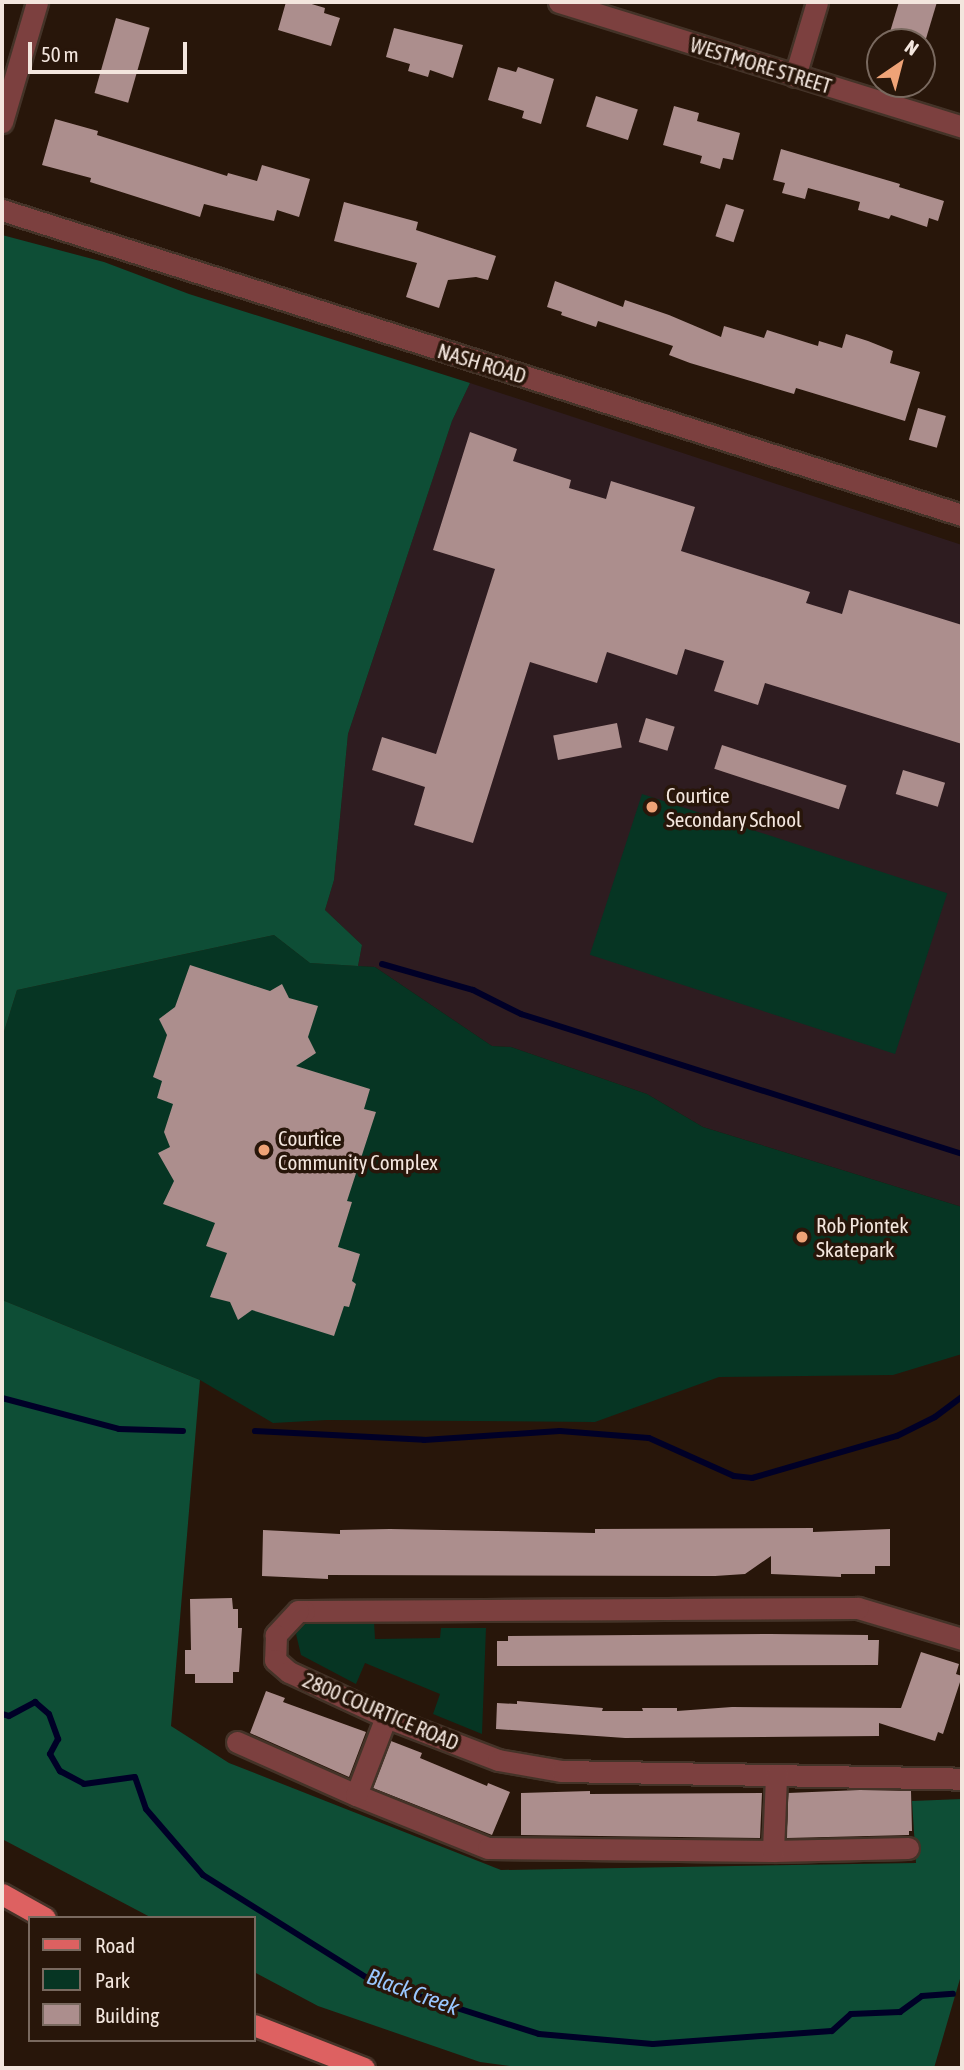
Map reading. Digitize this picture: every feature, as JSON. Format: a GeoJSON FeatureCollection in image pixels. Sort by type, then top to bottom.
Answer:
{"type":"FeatureCollection","features":[{"type":"Feature","properties":{"kind":"main road"},"geometry":{"type":"LineString","coordinates":[[2,1894],[41,1916]]}},
{"type":"Feature","properties":{"kind":"main road"},"geometry":{"type":"LineString","coordinates":[[256,2026],[363,2068]]}},
{"type":"Feature","properties":{"kind":"street"},"geometry":{"type":"LineString","coordinates":[[2,122],[37,2]]}},
{"type":"Feature","properties":{"kind":"street","name":"WESTMORE STREET"},"geometry":{"type":"LineString","coordinates":[[559,2],[962,127]]}},
{"type":"Feature","properties":{"kind":"street"},"geometry":{"type":"LineString","coordinates":[[795,76],[817,2]]}},
{"type":"Feature","properties":{"kind":"street","name":"NASH ROAD"},"geometry":{"type":"LineString","coordinates":[[2,210],[962,516]]}},
{"type":"Feature","properties":{"kind":"street","name":"2800 COURTICE ROAD"},"geometry":{"type":"LineString","coordinates":[[962,1639],[858,1608],[298,1611],[276,1635],[275,1660],[289,1672],[386,1717],[498,1760],[562,1771],[962,1779]]}},
{"type":"Feature","properties":{"kind":"street"},"geometry":{"type":"LineString","coordinates":[[355,1795],[386,1717]]}},
{"type":"Feature","properties":{"kind":"street"},"geometry":{"type":"LineString","coordinates":[[237,1742],[355,1795],[488,1848],[773,1851],[908,1848]]}},
{"type":"Feature","properties":{"kind":"street"},"geometry":{"type":"LineString","coordinates":[[773,1851],[776,1776]]}},
{"type":"Feature","properties":{"kind":"shaded area","name":"Courtice Secondary School"},"geometry":{"type":"Polygon","coordinates":[[[470,383],[962,545],[962,1207],[703,1127],[647,1094],[511,1047],[492,1046],[375,967],[358,966],[362,945],[325,910],[334,880],[348,734],[452,421],[470,383]]]}},
{"type":"Feature","properties":{"kind":"green space"},"geometry":{"type":"Polygon","coordinates":[[[2,235],[104,262],[189,294],[470,383],[452,421],[348,734],[334,880],[325,910],[362,945],[358,966],[310,963],[274,935],[17,990],[2,1038],[2,235]]]}},
{"type":"Feature","properties":{"kind":"green space"},"geometry":{"type":"Polygon","coordinates":[[[642,794],[947,893],[895,1054],[590,955],[642,794]]]}},
{"type":"Feature","properties":{"kind":"green space"},"geometry":{"type":"Polygon","coordinates":[[[274,935],[310,963],[375,967],[492,1046],[511,1047],[647,1094],[703,1127],[962,1207],[962,1354],[893,1375],[719,1377],[595,1422],[327,1420],[273,1423],[200,1380],[2,1300],[2,1038],[17,990],[274,935]]]}},
{"type":"Feature","properties":{"kind":"green space"},"geometry":{"type":"Polygon","coordinates":[[[2,1300],[200,1380],[171,1726],[229,1763],[501,1870],[916,1863],[912,1801],[962,1799],[962,1972],[934,2068],[526,2068],[480,2062],[318,2006],[256,1973],[256,1916],[148,1916],[2,1839],[2,1300]]]}},
{"type":"Feature","properties":{"kind":"green space"},"geometry":{"type":"Polygon","coordinates":[[[374,1621],[375,1639],[440,1638],[441,1628],[486,1628],[482,1734],[433,1714],[440,1694],[365,1663],[356,1684],[301,1655],[296,1634],[303,1622],[374,1621]]]}},
{"type":"Feature","properties":{"kind":"building"},"geometry":{"type":"Polygon","coordinates":[[[286,2],[305,2],[325,8],[324,13],[340,18],[331,46],[278,30],[286,2]]]}},
{"type":"Feature","properties":{"kind":"building"},"geometry":{"type":"Polygon","coordinates":[[[899,2],[937,2],[929,28],[891,28],[899,2]]]}},
{"type":"Feature","properties":{"kind":"building"},"geometry":{"type":"Polygon","coordinates":[[[116,18],[150,28],[128,103],[95,93],[116,18]]]}},
{"type":"Feature","properties":{"kind":"building"},"geometry":{"type":"Polygon","coordinates":[[[394,28],[463,45],[453,78],[430,70],[428,77],[408,71],[410,64],[386,57],[394,28]]]}},
{"type":"Feature","properties":{"kind":"building"},"geometry":{"type":"Polygon","coordinates":[[[498,67],[516,72],[518,67],[554,79],[541,124],[522,118],[524,111],[488,100],[498,67]]]}},
{"type":"Feature","properties":{"kind":"building"},"geometry":{"type":"Polygon","coordinates":[[[596,96],[638,110],[628,140],[586,126],[596,96]]]}},
{"type":"Feature","properties":{"kind":"building"},"geometry":{"type":"Polygon","coordinates":[[[674,106],[699,113],[697,121],[740,133],[733,160],[723,158],[720,169],[700,163],[702,156],[663,145],[674,106]]]}},
{"type":"Feature","properties":{"kind":"building"},"geometry":{"type":"Polygon","coordinates":[[[55,119],[98,131],[97,135],[227,176],[228,173],[257,181],[262,165],[310,179],[299,217],[277,210],[274,221],[204,204],[200,217],[90,182],[91,178],[42,165],[55,119]]]}},
{"type":"Feature","properties":{"kind":"building"},"geometry":{"type":"Polygon","coordinates":[[[781,149],[900,184],[899,187],[944,201],[938,221],[929,218],[927,227],[891,215],[889,219],[858,210],[860,202],[808,188],[805,199],[782,193],[785,183],[773,180],[781,149]]]}},
{"type":"Feature","properties":{"kind":"building"},"geometry":{"type":"Polygon","coordinates":[[[344,202],[418,222],[416,230],[496,256],[488,280],[476,277],[448,280],[439,308],[406,297],[417,263],[334,241],[344,202]]]}},
{"type":"Feature","properties":{"kind":"building"},"geometry":{"type":"Polygon","coordinates":[[[726,204],[744,210],[734,242],[715,236],[726,204]]]}},
{"type":"Feature","properties":{"kind":"building"},"geometry":{"type":"Polygon","coordinates":[[[555,281],[623,307],[625,300],[721,337],[724,326],[764,338],[767,330],[818,346],[819,341],[842,348],[846,334],[893,351],[890,363],[920,372],[905,421],[796,388],[794,394],[690,363],[669,355],[673,346],[598,321],[596,327],[561,315],[562,312],[547,307],[555,281]]]}},
{"type":"Feature","properties":{"kind":"building"},"geometry":{"type":"Polygon","coordinates":[[[918,408],[946,416],[937,448],[909,440],[918,408]]]}},
{"type":"Feature","properties":{"kind":"building"},"geometry":{"type":"Polygon","coordinates":[[[470,432],[517,449],[513,461],[571,480],[569,488],[606,499],[611,481],[695,507],[681,551],[810,592],[806,603],[842,614],[849,590],[962,625],[962,744],[765,683],[758,705],[714,691],[724,661],[685,649],[677,675],[607,652],[597,683],[530,662],[473,843],[414,825],[425,787],[372,770],[382,737],[436,754],[495,569],[433,550],[470,432]]]}},
{"type":"Feature","properties":{"kind":"building"},"geometry":{"type":"Polygon","coordinates":[[[646,718],[675,727],[667,751],[639,742],[646,718]]]}},
{"type":"Feature","properties":{"kind":"building"},"geometry":{"type":"Polygon","coordinates":[[[617,723],[622,748],[558,760],[553,735],[617,723]]]}},
{"type":"Feature","properties":{"kind":"building"},"geometry":{"type":"Polygon","coordinates":[[[722,745],[847,785],[839,809],[714,769],[722,745]]]}},
{"type":"Feature","properties":{"kind":"building"},"geometry":{"type":"Polygon","coordinates":[[[903,770],[945,783],[938,807],[896,794],[903,770]]]}},
{"type":"Feature","properties":{"kind":"building","name":"Courtice Community Complex"},"geometry":{"type":"Polygon","coordinates":[[[190,965],[270,991],[282,984],[289,998],[318,1006],[308,1037],[316,1053],[296,1066],[370,1089],[364,1109],[376,1112],[347,1201],[352,1202],[338,1247],[360,1254],[352,1281],[356,1284],[349,1307],[344,1306],[334,1336],[252,1310],[238,1320],[230,1302],[210,1297],[227,1253],[206,1246],[215,1223],[163,1204],[174,1181],[158,1153],[170,1147],[164,1132],[173,1104],[157,1098],[162,1081],[153,1077],[167,1035],[159,1019],[175,1007],[190,965]]]}},
{"type":"Feature","properties":{"kind":"building"},"geometry":{"type":"Polygon","coordinates":[[[813,1528],[813,1532],[890,1529],[890,1566],[875,1566],[875,1574],[841,1574],[841,1577],[771,1574],[771,1556],[745,1574],[715,1576],[328,1575],[328,1579],[262,1576],[263,1530],[340,1534],[340,1530],[390,1529],[595,1533],[595,1529],[813,1528]]]}},
{"type":"Feature","properties":{"kind":"building"},"geometry":{"type":"Polygon","coordinates":[[[232,1598],[233,1609],[238,1609],[238,1628],[242,1628],[239,1672],[233,1672],[233,1683],[195,1683],[195,1674],[185,1674],[185,1650],[191,1650],[190,1599],[232,1598]]]}},
{"type":"Feature","properties":{"kind":"building"},"geometry":{"type":"Polygon","coordinates":[[[868,1635],[868,1640],[879,1640],[878,1665],[497,1666],[497,1641],[508,1641],[508,1636],[868,1635]]]}},
{"type":"Feature","properties":{"kind":"building"},"geometry":{"type":"Polygon","coordinates":[[[921,1652],[959,1664],[956,1674],[962,1676],[943,1734],[938,1732],[935,1741],[879,1723],[879,1736],[625,1738],[496,1729],[497,1703],[517,1704],[517,1701],[603,1708],[602,1711],[677,1708],[677,1711],[732,1707],[901,1708],[921,1652]]]}},
{"type":"Feature","properties":{"kind":"building"},"geometry":{"type":"Polygon","coordinates":[[[266,1691],[285,1698],[283,1702],[366,1732],[349,1777],[250,1733],[266,1691]]]}},
{"type":"Feature","properties":{"kind":"building"},"geometry":{"type":"Polygon","coordinates":[[[391,1741],[422,1753],[420,1758],[487,1786],[488,1783],[510,1792],[492,1835],[373,1788],[391,1741]]]}},
{"type":"Feature","properties":{"kind":"building"},"geometry":{"type":"Polygon","coordinates":[[[590,1791],[590,1794],[762,1793],[760,1838],[521,1835],[521,1793],[590,1791]]]}},
{"type":"Feature","properties":{"kind":"building"},"geometry":{"type":"Polygon","coordinates":[[[911,1791],[912,1831],[909,1831],[909,1835],[787,1838],[788,1793],[911,1791]]]}},
{"type":"Feature","properties":{"kind":"waterway"},"geometry":{"type":"LineString","coordinates":[[382,964],[473,990],[521,1014],[962,1154]]}},
{"type":"Feature","properties":{"kind":"waterway"},"geometry":{"type":"LineString","coordinates":[[255,1431],[424,1440],[560,1431],[649,1438],[734,1476],[752,1478],[897,1436],[935,1417],[962,1397]]}},
{"type":"Feature","properties":{"kind":"waterway"},"geometry":{"type":"LineString","coordinates":[[2,1398],[119,1429],[183,1431]]}},
{"type":"Feature","properties":{"kind":"waterway","name":"Black Creek"},"geometry":{"type":"LineString","coordinates":[[2,1714],[9,1716],[35,1702],[49,1714],[58,1739],[50,1754],[60,1771],[84,1784],[135,1777],[146,1809],[203,1875],[372,1981],[539,2034],[653,2044],[832,2031],[851,2014],[900,2012],[922,1996],[953,1994]]}},
{"type":"Feature","properties":{"kind":"place","name":"Courtice Secondary School"},"geometry":{"type":"Point","coordinates":[652,807]}},
{"type":"Feature","properties":{"kind":"place","name":"Courtice Community Complex"},"geometry":{"type":"Point","coordinates":[264,1150]}},
{"type":"Feature","properties":{"kind":"place","name":"Rob Piontek Skatepark"},"geometry":{"type":"Point","coordinates":[802,1237]}}]}
